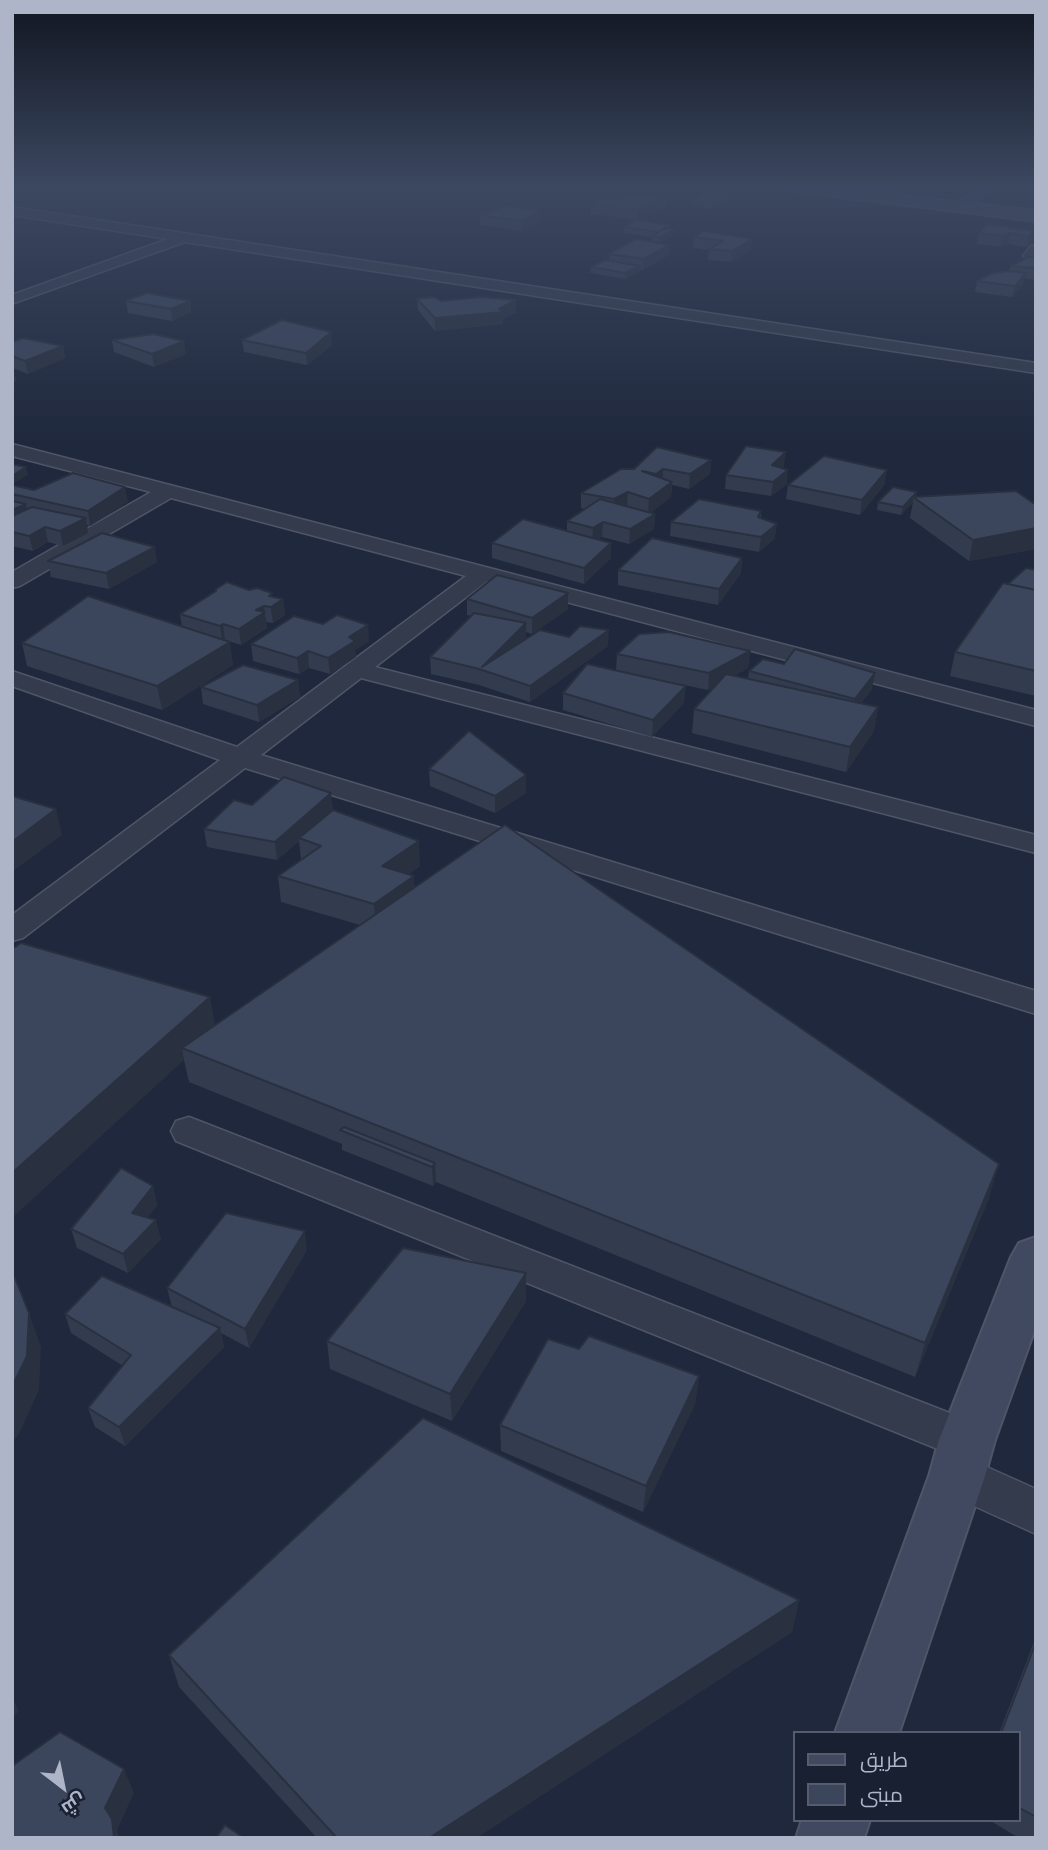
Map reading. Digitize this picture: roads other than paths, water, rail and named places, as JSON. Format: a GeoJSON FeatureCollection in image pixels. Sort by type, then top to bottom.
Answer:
{"type":"FeatureCollection","features":[{"type":"Feature","properties":{"kind":"street"},"geometry":{"type":"LineString","coordinates":[[14,299],[85,273]]}},
{"type":"Feature","properties":{"kind":"street"},"geometry":{"type":"LineString","coordinates":[[421,273],[1036,368]]}},
{"type":"Feature","properties":{"kind":"street"},"geometry":{"type":"LineString","coordinates":[[12,450],[1036,718]]}},
{"type":"Feature","properties":{"kind":"street"},"geometry":{"type":"LineString","coordinates":[[12,581],[170,490]]}},
{"type":"Feature","properties":{"kind":"street"},"geometry":{"type":"LineString","coordinates":[[12,931],[484,573]]}},
{"type":"Feature","properties":{"kind":"street"},"geometry":{"type":"LineString","coordinates":[[357,670],[1036,844]]}},
{"type":"Feature","properties":{"kind":"street"},"geometry":{"type":"LineString","coordinates":[[12,678],[242,758],[1036,1003]]}},
{"type":"Feature","properties":{"kind":"street"},"geometry":{"type":"LineString","coordinates":[[189,1131],[962,1458],[1036,1511]]}},
{"type":"Feature","properties":{"kind":"street"},"geometry":{"type":"LineString","coordinates":[[868,1731],[962,1458],[1036,1257]]}}]}
